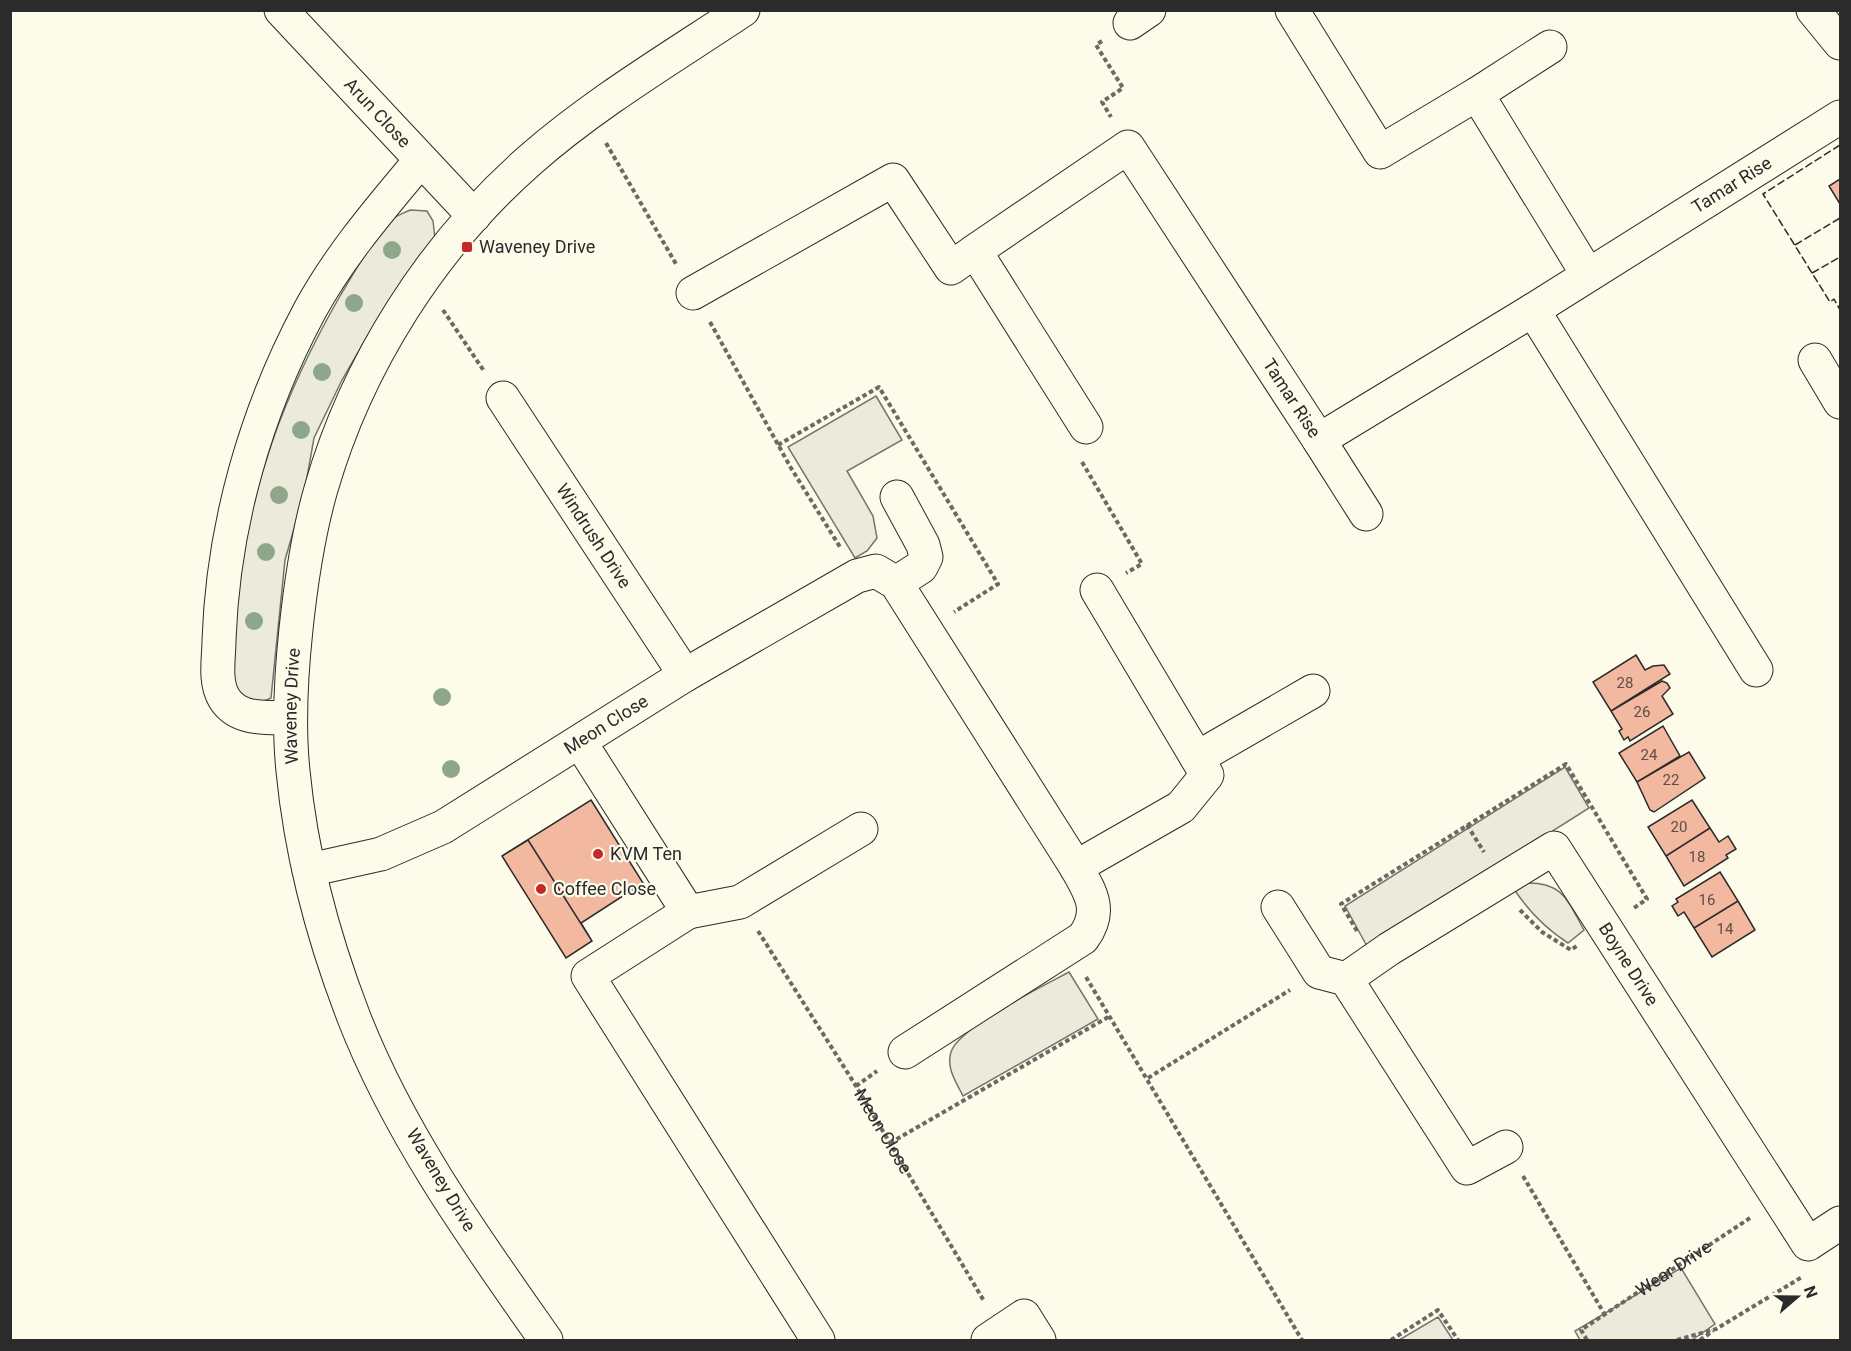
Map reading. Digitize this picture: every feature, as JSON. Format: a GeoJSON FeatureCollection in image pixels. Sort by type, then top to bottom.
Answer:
{"type":"FeatureCollection","features":[{"type":"Feature","properties":{"kind":"street","name":"Arun Close"},"geometry":{"type":"LineString","coordinates":[[281,10],[420,161],[474,216]]}},
{"type":"Feature","properties":{"kind":"street","name":"Waveney Drive"},"geometry":{"type":"LineString","coordinates":[[531,1335],[422,1153],[387,1089],[354,1019],[329,947],[309,870],[293,773],[290,718],[301,583],[320,492],[343,424],[382,344],[422,280],[474,216],[528,162],[588,113],[743,10]]}},
{"type":"Feature","properties":{"kind":"street"},"geometry":{"type":"LineString","coordinates":[[1292,10],[1380,152],[1550,47]]}},
{"type":"Feature","properties":{"kind":"street"},"geometry":{"type":"LineString","coordinates":[[1813,10],[1840,43]]}},
{"type":"Feature","properties":{"kind":"street"},"geometry":{"type":"LineString","coordinates":[[1477,94],[1588,275]]}},
{"type":"Feature","properties":{"kind":"street","name":"Tamar Rise"},"geometry":{"type":"LineString","coordinates":[[1128,147],[1319,440],[1533,310],[1840,117]]}},
{"type":"Feature","properties":{"kind":"street"},"geometry":{"type":"LineString","coordinates":[[693,293],[893,180],[951,268],[1128,147]]}},
{"type":"Feature","properties":{"kind":"street"},"geometry":{"type":"LineString","coordinates":[[290,718],[252,716],[237,712],[224,698],[218,683],[220,603],[233,518],[254,441],[280,368],[312,308],[353,241],[420,161]]}},
{"type":"Feature","properties":{"kind":"street"},"geometry":{"type":"LineString","coordinates":[[975,251],[1086,427]]}},
{"type":"Feature","properties":{"kind":"street"},"geometry":{"type":"LineString","coordinates":[[1533,310],[1756,670]]}},
{"type":"Feature","properties":{"kind":"street"},"geometry":{"type":"LineString","coordinates":[[1815,360],[1840,402]]}},
{"type":"Feature","properties":{"kind":"street","name":"Windrush Drive"},"geometry":{"type":"LineString","coordinates":[[503,398],[685,675]]}},
{"type":"Feature","properties":{"kind":"street"},"geometry":{"type":"LineString","coordinates":[[1319,440],[1366,514]]}},
{"type":"Feature","properties":{"kind":"street"},"geometry":{"type":"LineString","coordinates":[[896,583],[921,567],[926,557],[923,544],[897,497]]}},
{"type":"Feature","properties":{"kind":"street"},"geometry":{"type":"LineString","coordinates":[[857,576],[876,571],[896,583],[1076,867],[1090,891],[1094,909],[1092,927],[1083,938],[905,1052]]}},
{"type":"Feature","properties":{"kind":"street","name":"Meon Close"},"geometry":{"type":"LineString","coordinates":[[309,870],[381,854],[414,842],[443,827],[685,675],[857,576]]}},
{"type":"Feature","properties":{"kind":"street"},"geometry":{"type":"LineString","coordinates":[[1076,867],[1181,807],[1208,775],[1097,590]]}},
{"type":"Feature","properties":{"kind":"street"},"geometry":{"type":"LineString","coordinates":[[1197,758],[1313,691]]}},
{"type":"Feature","properties":{"kind":"street"},"geometry":{"type":"LineString","coordinates":[[580,742],[688,912]]}},
{"type":"Feature","properties":{"kind":"street"},"geometry":{"type":"LineString","coordinates":[[818,1341],[588,976],[688,912],[740,902],[861,829]]}},
{"type":"Feature","properties":{"kind":"street","name":"Boyne Drive"},"geometry":{"type":"LineString","coordinates":[[1333,976],[1389,949],[1554,848],[1808,1244]]}},
{"type":"Feature","properties":{"kind":"street"},"geometry":{"type":"LineString","coordinates":[[1278,908],[1333,976],[1467,1168],[1506,1147]]}},
{"type":"Feature","properties":{"kind":"street"},"geometry":{"type":"LineString","coordinates":[[1808,1244],[1840,1223]]}},
{"type":"Feature","properties":{"kind":"street"},"geometry":{"type":"LineString","coordinates":[[995,1336],[1024,1316],[1039,1341]]}},
{"type":"Feature","properties":{"kind":"path"},"geometry":{"type":"LineString","coordinates":[[1128,147],[1102,102],[1123,88],[1096,45],[1140,16]]}},
{"type":"Feature","properties":{"kind":"path"},"geometry":{"type":"LineString","coordinates":[[588,113],[791,468],[857,576]]}},
{"type":"Feature","properties":{"kind":"path"},"geometry":{"type":"LineString","coordinates":[[422,280],[503,398]]}},
{"type":"Feature","properties":{"kind":"path"},"geometry":{"type":"LineString","coordinates":[[1086,427],[1068,439],[1142,564],[1097,590]]}},
{"type":"Feature","properties":{"kind":"path","name":"Meon Close"},"geometry":{"type":"LineString","coordinates":[[740,902],[890,1143],[995,1336]]}},
{"type":"Feature","properties":{"kind":"path"},"geometry":{"type":"LineString","coordinates":[[1068,948],[1148,1078],[1302,1341]]}},
{"type":"Feature","properties":{"kind":"path"},"geometry":{"type":"LineString","coordinates":[[1148,1078],[1333,976]]}},
{"type":"Feature","properties":{"kind":"path"},"geometry":{"type":"LineString","coordinates":[[890,1143],[1110,1016]]}},
{"type":"Feature","properties":{"kind":"path"},"geometry":{"type":"LineString","coordinates":[[1506,1147],[1605,1315]]}},
{"type":"Feature","properties":{"kind":"path","name":"Wear Drive"},"geometry":{"type":"LineString","coordinates":[[1587,1341],[1581,1330],[1778,1200]]}},
{"type":"Feature","properties":{"kind":"path"},"geometry":{"type":"LineString","coordinates":[[1700,1341],[1716,1329],[1820,1267],[1808,1244]]}},
{"type":"Feature","properties":{"kind":"path"},"geometry":{"type":"LineString","coordinates":[[1391,1341],[1398,1339],[1438,1310],[1458,1341]]}},
{"type":"Feature","properties":{"kind":"path"},"geometry":{"type":"LineString","coordinates":[[1677,1341],[1716,1329]]}},
{"type":"Feature","properties":{"kind":"shaded area"},"geometry":{"type":"Polygon","coordinates":[[[410,210],[427,211],[433,221],[435,238],[371,330],[342,380],[314,438],[304,494],[285,560],[271,698],[260,702],[251,701],[232,690],[233,644],[237,599],[250,518],[272,442],[302,369],[350,279],[385,225],[410,210]]]}},
{"type":"Feature","properties":{"kind":"shaded area"},"geometry":{"type":"Polygon","coordinates":[[[876,396],[902,440],[847,471],[873,516],[877,538],[867,551],[855,558],[788,447],[876,396]]]}},
{"type":"Feature","properties":{"kind":"shaded area"},"geometry":{"type":"Polygon","coordinates":[[[1565,767],[1589,808],[1368,948],[1345,906],[1565,767]]]}},
{"type":"Feature","properties":{"kind":"shaded area"},"geometry":{"type":"Polygon","coordinates":[[[1526,883],[1549,886],[1557,890],[1569,903],[1584,930],[1568,943],[1552,931],[1538,919],[1514,889],[1526,883]]]}},
{"type":"Feature","properties":{"kind":"shaded area"},"geometry":{"type":"Polygon","coordinates":[[[1069,972],[1098,1019],[963,1096],[952,1075],[950,1064],[951,1052],[957,1042],[985,1019],[1069,972]]]}},
{"type":"Feature","properties":{"kind":"shaded area"},"geometry":{"type":"Polygon","coordinates":[[[1681,1268],[1715,1324],[1692,1340],[1580,1340],[1575,1331],[1681,1268]]]}},
{"type":"Feature","properties":{"kind":"shaded area"},"geometry":{"type":"Polygon","coordinates":[[[1438,1317],[1453,1340],[1399,1340],[1438,1317]]]}},
{"type":"Feature","properties":{"kind":"building"},"geometry":{"type":"Polygon","coordinates":[[[1840,179],[1840,204],[1829,186],[1840,179]]]}},
{"type":"Feature","properties":{"kind":"building"},"geometry":{"type":"Polygon","coordinates":[[[1636,655],[1645,670],[1653,666],[1664,665],[1670,674],[1611,711],[1593,682],[1636,655]]]}},
{"type":"Feature","properties":{"kind":"building"},"geometry":{"type":"Polygon","coordinates":[[[1662,681],[1670,688],[1662,696],[1673,714],[1630,741],[1628,737],[1624,740],[1619,731],[1622,729],[1611,711],[1662,681]]]}},
{"type":"Feature","properties":{"kind":"building"},"geometry":{"type":"Polygon","coordinates":[[[1663,726],[1680,756],[1637,782],[1619,753],[1663,726]]]}},
{"type":"Feature","properties":{"kind":"building"},"geometry":{"type":"Polygon","coordinates":[[[1689,752],[1705,778],[1654,812],[1650,810],[1637,782],[1689,752]]]}},
{"type":"Feature","properties":{"kind":"building"},"geometry":{"type":"Polygon","coordinates":[[[591,800],[643,883],[581,923],[592,941],[566,958],[502,856],[591,800]]]}},
{"type":"Feature","properties":{"kind":"building"},"geometry":{"type":"Polygon","coordinates":[[[1692,800],[1710,828],[1666,856],[1648,827],[1692,800]]]}},
{"type":"Feature","properties":{"kind":"building"},"geometry":{"type":"Polygon","coordinates":[[[1710,828],[1719,842],[1728,836],[1736,849],[1726,855],[1728,858],[1684,886],[1666,856],[1710,828]]]}},
{"type":"Feature","properties":{"kind":"building","name":"Coffee Close"},"geometry":{"type":"Polygon","coordinates":[[[528,840],[592,941],[566,958],[502,856],[528,840]]]}},
{"type":"Feature","properties":{"kind":"building"},"geometry":{"type":"Polygon","coordinates":[[[1720,872],[1738,901],[1694,928],[1684,912],[1678,916],[1672,906],[1678,902],[1676,899],[1720,872]]]}},
{"type":"Feature","properties":{"kind":"building"},"geometry":{"type":"Polygon","coordinates":[[[1738,901],[1755,930],[1712,957],[1694,928],[1738,901]]]}},
{"type":"Feature","properties":{"kind":"fence"},"geometry":{"type":"LineString","coordinates":[[1840,145],[1763,194],[1830,302],[1834,299],[1840,310]]}},
{"type":"Feature","properties":{"kind":"fence"},"geometry":{"type":"LineString","coordinates":[[1795,245],[1840,218]]}},
{"type":"Feature","properties":{"kind":"fence"},"geometry":{"type":"LineString","coordinates":[[1812,273],[1840,257]]}},
{"type":"Feature","properties":{"kind":"place","name":"Waveney Drive"},"geometry":{"type":"Point","coordinates":[467,247]}},
{"type":"Feature","properties":{"kind":"place","name":"KVM Ten"},"geometry":{"type":"Point","coordinates":[598,854]}},
{"type":"Feature","properties":{"kind":"place","name":"Coffee Close"},"geometry":{"type":"Point","coordinates":[541,889]}}]}
